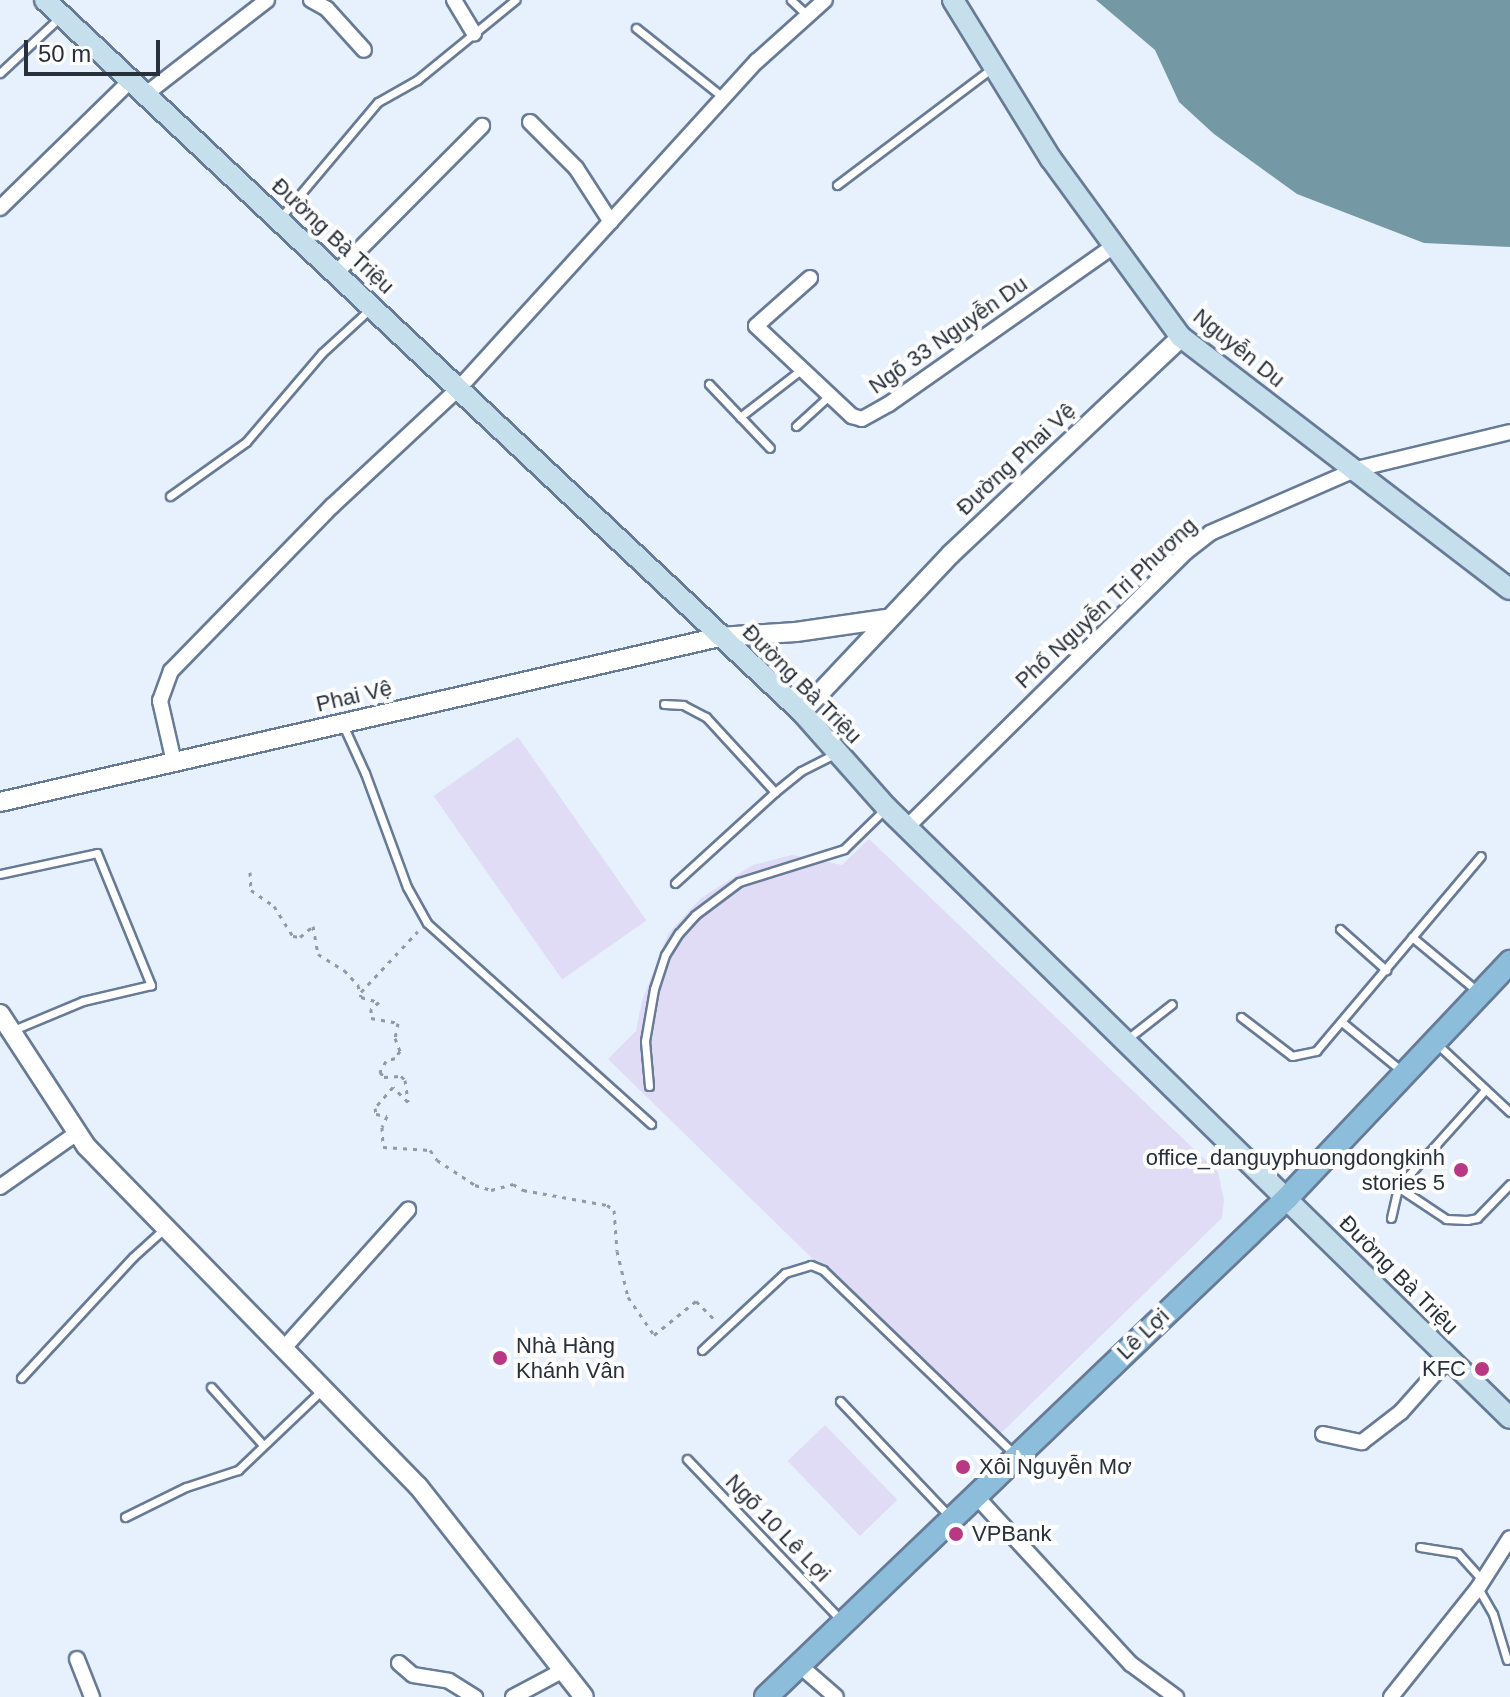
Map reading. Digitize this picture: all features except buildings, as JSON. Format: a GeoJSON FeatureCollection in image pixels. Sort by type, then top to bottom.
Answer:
{"type":"FeatureCollection","features":[{"type":"Feature","properties":{"kind":"main road","name":"Đường Bà Triệu"},"geometry":{"type":"LineString","coordinates":[[45,0],[374,306],[719,637],[802,712],[886,807],[1510,1418]]}},
{"type":"Feature","properties":{"kind":"main road","name":"Nguyễn Du"},"geometry":{"type":"LineString","coordinates":[[953,0],[1051,159],[1181,337],[1510,589]]}},
{"type":"Feature","properties":{"kind":"main road","name":"Lê Lợi"},"geometry":{"type":"LineString","coordinates":[[766,1697],[974,1494],[1287,1198],[1510,962]]}},
{"type":"Feature","properties":{"kind":"street"},"geometry":{"type":"LineString","coordinates":[[0,208],[138,87],[267,0]]}},
{"type":"Feature","properties":{"kind":"street"},"geometry":{"type":"LineString","coordinates":[[311,0],[327,9],[364,50]]}},
{"type":"Feature","properties":{"kind":"street"},"geometry":{"type":"LineString","coordinates":[[454,0],[474,33]]}},
{"type":"Feature","properties":{"kind":"street"},"geometry":{"type":"LineString","coordinates":[[174,762],[160,701],[171,671],[332,506],[460,387],[724,98],[825,0]]}},
{"type":"Feature","properties":{"kind":"street"},"geometry":{"type":"LineString","coordinates":[[530,122],[576,168],[611,222]]}},
{"type":"Feature","properties":{"kind":"street"},"geometry":{"type":"LineString","coordinates":[[337,272],[482,126]]}},
{"type":"Feature","properties":{"kind":"street","name":"Ngõ 33 Nguyễn Du"},"geometry":{"type":"LineString","coordinates":[[810,278],[756,326],[852,416],[862,419],[1114,246]]}},
{"type":"Feature","properties":{"kind":"street","name":"Đường Phai Vệ"},"geometry":{"type":"LineString","coordinates":[[802,712],[886,619],[1181,337]]}},
{"type":"Feature","properties":{"kind":"street","name":"Phố Nguyễn Tri Phương"},"geometry":{"type":"LineString","coordinates":[[908,826],[1186,552],[1227,524],[1357,469],[1510,432]]}},
{"type":"Feature","properties":{"kind":"street"},"geometry":{"type":"LineString","coordinates":[[719,637],[796,632],[886,619]]}},
{"type":"Feature","properties":{"kind":"street","name":"Phai Vệ"},"geometry":{"type":"LineString","coordinates":[[0,802],[719,637]]}},
{"type":"Feature","properties":{"kind":"street"},"geometry":{"type":"LineString","coordinates":[[0,1014],[77,1133],[164,1229],[325,1388],[418,1486],[584,1697]]}},
{"type":"Feature","properties":{"kind":"street"},"geometry":{"type":"LineString","coordinates":[[0,1187],[77,1133]]}},
{"type":"Feature","properties":{"kind":"street"},"geometry":{"type":"LineString","coordinates":[[284,1348],[408,1210]]}},
{"type":"Feature","properties":{"kind":"street"},"geometry":{"type":"LineString","coordinates":[[1323,1434],[1362,1442],[1401,1412],[1449,1358]]}},
{"type":"Feature","properties":{"kind":"street"},"geometry":{"type":"LineString","coordinates":[[974,1494],[1131,1664],[1176,1697]]}},
{"type":"Feature","properties":{"kind":"street"},"geometry":{"type":"LineString","coordinates":[[1391,1697],[1481,1584],[1510,1538]]}},
{"type":"Feature","properties":{"kind":"street"},"geometry":{"type":"LineString","coordinates":[[77,1659],[92,1697]]}},
{"type":"Feature","properties":{"kind":"street"},"geometry":{"type":"LineString","coordinates":[[399,1663],[413,1675],[449,1681],[475,1697]]}},
{"type":"Feature","properties":{"kind":"street"},"geometry":{"type":"LineString","coordinates":[[798,1664],[836,1697]]}},
{"type":"Feature","properties":{"kind":"street"},"geometry":{"type":"LineString","coordinates":[[513,1697],[562,1671]]}},
{"type":"Feature","properties":{"kind":"lane"},"geometry":{"type":"LineString","coordinates":[[280,219],[378,102],[417,80],[515,0]]}},
{"type":"Feature","properties":{"kind":"lane"},"geometry":{"type":"LineString","coordinates":[[791,0],[808,16]]}},
{"type":"Feature","properties":{"kind":"lane"},"geometry":{"type":"LineString","coordinates":[[0,73],[61,15]]}},
{"type":"Feature","properties":{"kind":"lane"},"geometry":{"type":"LineString","coordinates":[[636,28],[724,98]]}},
{"type":"Feature","properties":{"kind":"lane"},"geometry":{"type":"LineString","coordinates":[[837,185],[994,67]]}},
{"type":"Feature","properties":{"kind":"lane"},"geometry":{"type":"LineString","coordinates":[[170,496],[246,442],[322,353],[374,306]]}},
{"type":"Feature","properties":{"kind":"lane"},"geometry":{"type":"LineString","coordinates":[[740,417],[802,369]]}},
{"type":"Feature","properties":{"kind":"lane"},"geometry":{"type":"LineString","coordinates":[[709,384],[770,448]]}},
{"type":"Feature","properties":{"kind":"lane"},"geometry":{"type":"LineString","coordinates":[[796,426],[830,395]]}},
{"type":"Feature","properties":{"kind":"lane"},"geometry":{"type":"LineString","coordinates":[[664,704],[683,705],[706,717],[775,792]]}},
{"type":"Feature","properties":{"kind":"lane"},"geometry":{"type":"LineString","coordinates":[[342,723],[365,773],[407,887],[427,923],[651,1124]]}},
{"type":"Feature","properties":{"kind":"lane"},"geometry":{"type":"LineString","coordinates":[[675,883],[801,771],[838,752]]}},
{"type":"Feature","properties":{"kind":"lane"},"geometry":{"type":"LineString","coordinates":[[649,1086],[645,1041],[654,989],[665,955],[679,933],[718,895],[739,882],[844,849],[886,807]]}},
{"type":"Feature","properties":{"kind":"lane"},"geometry":{"type":"LineString","coordinates":[[0,874],[97,853],[151,985],[83,1001],[11,1031]]}},
{"type":"Feature","properties":{"kind":"lane"},"geometry":{"type":"LineString","coordinates":[[1241,1017],[1292,1056],[1301,1057],[1316,1051],[1343,1023],[1481,856]]}},
{"type":"Feature","properties":{"kind":"lane"},"geometry":{"type":"LineString","coordinates":[[1340,929],[1386,970]]}},
{"type":"Feature","properties":{"kind":"lane"},"geometry":{"type":"LineString","coordinates":[[1412,937],[1482,995]]}},
{"type":"Feature","properties":{"kind":"lane"},"geometry":{"type":"LineString","coordinates":[[1126,1040],[1172,1004]]}},
{"type":"Feature","properties":{"kind":"lane"},"geometry":{"type":"LineString","coordinates":[[1343,1023],[1405,1074]]}},
{"type":"Feature","properties":{"kind":"lane"},"geometry":{"type":"LineString","coordinates":[[1436,1042],[1510,1112]]}},
{"type":"Feature","properties":{"kind":"lane"},"geometry":{"type":"LineString","coordinates":[[1391,1218],[1398,1187],[1485,1090]]}},
{"type":"Feature","properties":{"kind":"lane"},"geometry":{"type":"LineString","coordinates":[[1398,1187],[1446,1219],[1467,1220],[1477,1218],[1510,1184]]}},
{"type":"Feature","properties":{"kind":"lane"},"geometry":{"type":"LineString","coordinates":[[21,1378],[133,1257],[164,1229]]}},
{"type":"Feature","properties":{"kind":"lane"},"geometry":{"type":"LineString","coordinates":[[702,1350],[785,1273],[811,1265],[823,1270],[1015,1455]]}},
{"type":"Feature","properties":{"kind":"lane"},"geometry":{"type":"LineString","coordinates":[[211,1387],[263,1445]]}},
{"type":"Feature","properties":{"kind":"lane"},"geometry":{"type":"LineString","coordinates":[[125,1517],[186,1487],[238,1470],[325,1388]]}},
{"type":"Feature","properties":{"kind":"lane"},"geometry":{"type":"LineString","coordinates":[[840,1401],[951,1517]]}},
{"type":"Feature","properties":{"kind":"lane","name":"Ngõ 10 Lê Lợi"},"geometry":{"type":"LineString","coordinates":[[687,1459],[843,1621]]}},
{"type":"Feature","properties":{"kind":"lane"},"geometry":{"type":"LineString","coordinates":[[1420,1547],[1458,1553],[1481,1584],[1507,1660]]}},
{"type":"Feature","properties":{"kind":"path"},"geometry":{"type":"LineString","coordinates":[[250,872],[251,890],[274,906],[293,936],[300,937],[313,926],[318,954],[344,970],[358,985],[366,1000],[379,1002],[371,1009],[371,1018],[395,1021],[398,1027],[395,1038],[400,1051],[395,1058],[386,1061],[380,1072],[384,1077],[401,1076],[405,1080],[408,1102],[393,1087],[375,1108],[376,1114],[387,1116],[382,1127],[383,1147],[430,1150],[437,1160],[491,1190],[513,1184],[523,1190],[607,1205],[614,1210],[617,1251],[628,1297],[654,1335],[696,1301],[725,1329]]}},
{"type":"Feature","properties":{"kind":"path"},"geometry":{"type":"LineString","coordinates":[[360,993],[427,923]]}},
{"type":"Feature","properties":{"kind":"shaded area"},"geometry":{"type":"Polygon","coordinates":[[[518,737],[646,920],[562,980],[434,796],[518,737]]]}},
{"type":"Feature","properties":{"kind":"shaded area"},"geometry":{"type":"Polygon","coordinates":[[[869,839],[1218,1172],[1224,1200],[1222,1218],[996,1438],[608,1059],[636,1031],[642,1001],[668,934],[701,898],[753,865],[792,855],[842,865],[869,839]]]}},
{"type":"Feature","properties":{"kind":"shaded area"},"geometry":{"type":"Polygon","coordinates":[[[825,1425],[897,1500],[860,1536],[788,1461],[825,1425]]]}},
{"type":"Feature","properties":{"kind":"water"},"geometry":{"type":"Polygon","coordinates":[[[1096,0],[1510,0],[1510,247],[1424,243],[1297,194],[1214,134],[1179,102],[1155,50],[1096,0]]]}},
{"type":"Feature","properties":{"kind":"place","name":"office_danguyphuongdongkinh stories 5"},"geometry":{"type":"Point","coordinates":[1461,1170]}},
{"type":"Feature","properties":{"kind":"place","name":"Nhà Hàng Khánh Vân"},"geometry":{"type":"Point","coordinates":[500,1358]}},
{"type":"Feature","properties":{"kind":"place","name":"KFC"},"geometry":{"type":"Point","coordinates":[1482,1369]}},
{"type":"Feature","properties":{"kind":"place","name":"Xôi Nguyễn Mơ"},"geometry":{"type":"Point","coordinates":[963,1467]}},
{"type":"Feature","properties":{"kind":"place","name":"VPBank"},"geometry":{"type":"Point","coordinates":[956,1534]}}]}
